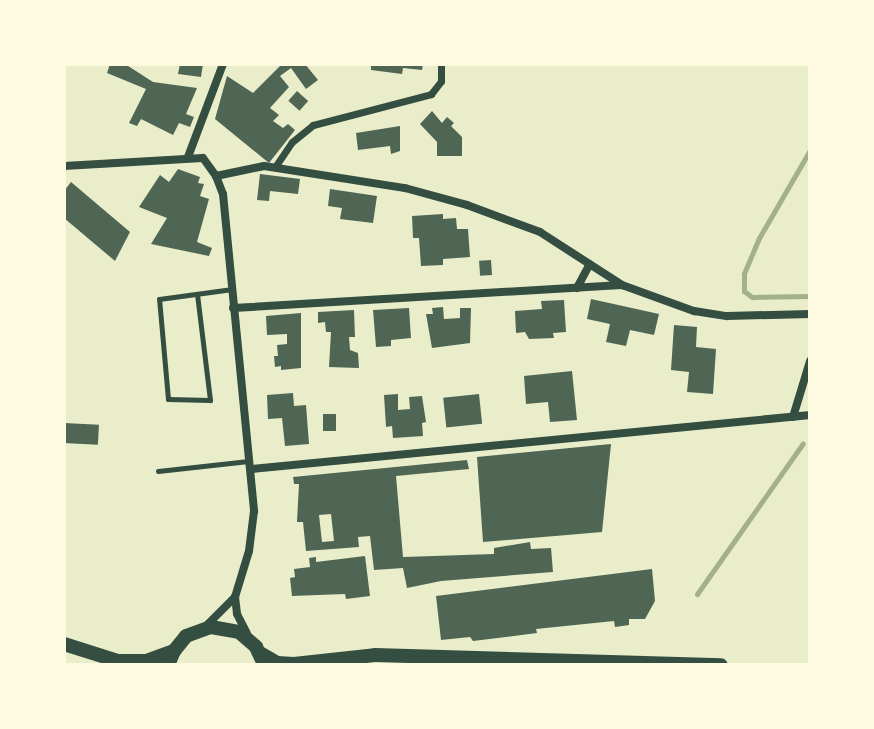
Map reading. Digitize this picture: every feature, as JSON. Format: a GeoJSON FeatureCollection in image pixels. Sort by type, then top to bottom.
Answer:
{"type":"FeatureCollection","features":[{"type":"Feature","properties":{"kind":"main road"},"geometry":{"type":"LineString","coordinates":[[64,644],[118,661],[146,661],[171,658],[186,636],[203,628],[233,629],[258,653],[285,663],[327,662],[375,655],[721,665]]}},
{"type":"Feature","properties":{"kind":"street"},"geometry":{"type":"LineString","coordinates":[[188,157],[223,64]]}},
{"type":"Feature","properties":{"kind":"street"},"geometry":{"type":"LineString","coordinates":[[275,167],[292,142],[313,125],[431,94],[441,81],[441,64]]}},
{"type":"Feature","properties":{"kind":"street"},"geometry":{"type":"LineString","coordinates":[[64,166],[188,157],[203,158],[216,176],[223,194],[254,511],[249,551],[235,597],[237,614],[258,653]]}},
{"type":"Feature","properties":{"kind":"street"},"geometry":{"type":"LineString","coordinates":[[216,176],[264,166],[405,188],[467,205],[540,232],[622,285],[694,311],[727,316],[810,314]]}},
{"type":"Feature","properties":{"kind":"street"},"geometry":{"type":"LineString","coordinates":[[577,288],[590,264]]}},
{"type":"Feature","properties":{"kind":"street"},"geometry":{"type":"LineString","coordinates":[[233,308],[622,285]]}},
{"type":"Feature","properties":{"kind":"street"},"geometry":{"type":"LineString","coordinates":[[793,417],[810,361]]}},
{"type":"Feature","properties":{"kind":"street"},"geometry":{"type":"LineString","coordinates":[[251,465],[810,415]]}},
{"type":"Feature","properties":{"kind":"street"},"geometry":{"type":"LineString","coordinates":[[203,628],[235,597]]}},
{"type":"Feature","properties":{"kind":"lane"},"geometry":{"type":"LineString","coordinates":[[197,294],[210,400],[168,399],[159,299],[232,289]]}},
{"type":"Feature","properties":{"kind":"lane"},"geometry":{"type":"LineString","coordinates":[[158,471],[251,465]]}},
{"type":"Feature","properties":{"kind":"building"},"geometry":{"type":"Polygon","coordinates":[[[110,64],[125,64],[153,82],[197,88],[186,114],[194,117],[190,127],[179,123],[173,135],[141,119],[137,126],[129,123],[146,89],[107,73],[110,64]]]}},
{"type":"Feature","properties":{"kind":"building"},"geometry":{"type":"Polygon","coordinates":[[[180,64],[203,64],[201,77],[178,74],[180,64]]]}},
{"type":"Feature","properties":{"kind":"building"},"geometry":{"type":"Polygon","coordinates":[[[282,64],[305,64],[318,80],[306,89],[291,68],[280,76],[289,87],[270,108],[279,115],[273,121],[283,128],[288,124],[295,130],[269,163],[215,119],[227,76],[253,93],[282,64]]]}},
{"type":"Feature","properties":{"kind":"building"},"geometry":{"type":"Polygon","coordinates":[[[371,64],[423,64],[422,70],[403,68],[402,74],[371,70],[371,64]]]}},
{"type":"Feature","properties":{"kind":"building"},"geometry":{"type":"Polygon","coordinates":[[[297,91],[308,101],[299,111],[288,101],[297,91]]]}},
{"type":"Feature","properties":{"kind":"building"},"geometry":{"type":"Polygon","coordinates":[[[432,111],[442,123],[447,117],[454,123],[451,126],[462,137],[462,156],[437,156],[437,142],[420,124],[432,111]]]}},
{"type":"Feature","properties":{"kind":"building"},"geometry":{"type":"Polygon","coordinates":[[[400,126],[400,151],[391,154],[390,146],[358,150],[356,133],[400,126]]]}},
{"type":"Feature","properties":{"kind":"building"},"geometry":{"type":"Polygon","coordinates":[[[178,169],[200,177],[198,183],[204,184],[200,196],[209,199],[197,242],[212,248],[209,256],[151,244],[167,218],[139,207],[160,175],[169,182],[178,169]]]}},
{"type":"Feature","properties":{"kind":"building"},"geometry":{"type":"Polygon","coordinates":[[[260,174],[300,179],[298,194],[270,191],[269,201],[257,200],[260,174]]]}},
{"type":"Feature","properties":{"kind":"building"},"geometry":{"type":"Polygon","coordinates":[[[71,182],[130,232],[115,261],[64,218],[64,191],[71,182]]]}},
{"type":"Feature","properties":{"kind":"building"},"geometry":{"type":"Polygon","coordinates":[[[330,189],[377,196],[373,223],[340,219],[342,208],[328,206],[330,189]]]}},
{"type":"Feature","properties":{"kind":"building"},"geometry":{"type":"Polygon","coordinates":[[[443,214],[443,219],[456,218],[457,229],[468,229],[470,257],[443,259],[443,265],[421,266],[419,238],[413,238],[412,216],[443,214]]]}},
{"type":"Feature","properties":{"kind":"building"},"geometry":{"type":"Polygon","coordinates":[[[491,260],[492,275],[480,276],[479,261],[491,260]]]}},
{"type":"Feature","properties":{"kind":"building"},"geometry":{"type":"Polygon","coordinates":[[[591,299],[659,314],[654,335],[630,330],[626,346],[606,342],[610,324],[587,319],[591,299]]]}},
{"type":"Feature","properties":{"kind":"building"},"geometry":{"type":"Polygon","coordinates":[[[564,300],[566,332],[553,333],[554,338],[529,339],[525,332],[516,333],[515,311],[542,309],[541,301],[564,300]]]}},
{"type":"Feature","properties":{"kind":"building"},"geometry":{"type":"Polygon","coordinates":[[[443,307],[444,319],[460,318],[460,308],[471,308],[470,343],[432,348],[426,314],[433,314],[432,308],[443,307]]]}},
{"type":"Feature","properties":{"kind":"building"},"geometry":{"type":"Polygon","coordinates":[[[409,308],[411,338],[391,340],[391,346],[376,347],[373,310],[409,308]]]}},
{"type":"Feature","properties":{"kind":"building"},"geometry":{"type":"Polygon","coordinates":[[[354,310],[355,337],[349,337],[350,350],[358,353],[359,368],[329,367],[331,332],[326,332],[325,322],[318,323],[318,312],[354,310]]]}},
{"type":"Feature","properties":{"kind":"building"},"geometry":{"type":"Polygon","coordinates":[[[301,313],[301,368],[281,370],[281,366],[275,367],[274,356],[278,356],[277,345],[287,344],[287,334],[267,335],[266,316],[301,313]]]}},
{"type":"Feature","properties":{"kind":"building"},"geometry":{"type":"Polygon","coordinates":[[[674,325],[697,327],[696,347],[716,349],[713,394],[687,392],[689,372],[671,370],[674,325]]]}},
{"type":"Feature","properties":{"kind":"building"},"geometry":{"type":"Polygon","coordinates":[[[572,371],[577,420],[550,422],[548,402],[526,404],[524,376],[572,371]]]}},
{"type":"Feature","properties":{"kind":"building"},"geometry":{"type":"Polygon","coordinates":[[[293,393],[294,406],[306,405],[309,444],[285,446],[282,418],[268,419],[267,395],[293,393]]]}},
{"type":"Feature","properties":{"kind":"building"},"geometry":{"type":"Polygon","coordinates":[[[398,394],[398,410],[410,409],[409,397],[422,396],[426,422],[422,423],[423,436],[393,438],[392,426],[386,427],[384,395],[398,394]]]}},
{"type":"Feature","properties":{"kind":"building"},"geometry":{"type":"Polygon","coordinates":[[[479,394],[482,424],[446,428],[443,398],[479,394]]]}},
{"type":"Feature","properties":{"kind":"building"},"geometry":{"type":"Polygon","coordinates":[[[323,414],[336,414],[336,431],[323,431],[323,414]]]}},
{"type":"Feature","properties":{"kind":"building"},"geometry":{"type":"Polygon","coordinates":[[[64,423],[99,425],[98,445],[64,443],[64,423]]]}},
{"type":"Feature","properties":{"kind":"building"},"geometry":{"type":"Polygon","coordinates":[[[611,444],[602,532],[483,542],[477,457],[611,444]]]}},
{"type":"Feature","properties":{"kind":"building"},"geometry":{"type":"Polygon","coordinates":[[[467,460],[469,469],[396,476],[403,557],[494,554],[494,548],[530,542],[531,549],[551,548],[553,572],[441,581],[407,588],[403,568],[374,570],[370,536],[358,537],[359,547],[306,551],[303,522],[297,522],[299,484],[294,484],[293,477],[467,460]],[[331,514],[319,515],[322,542],[334,541],[331,514]]]}},
{"type":"Feature","properties":{"kind":"building"},"geometry":{"type":"Polygon","coordinates":[[[365,556],[370,596],[346,599],[345,594],[292,596],[290,578],[295,577],[294,569],[310,567],[309,558],[316,557],[316,562],[365,556]]]}},
{"type":"Feature","properties":{"kind":"building"},"geometry":{"type":"Polygon","coordinates":[[[652,569],[655,601],[645,619],[629,619],[629,625],[615,627],[614,621],[536,629],[537,633],[473,641],[470,637],[441,640],[436,596],[652,569]]]}},
{"type":"Feature","properties":{"kind":"waterway"},"geometry":{"type":"LineString","coordinates":[[810,150],[759,238],[744,274],[744,291],[752,297],[810,296]]}},
{"type":"Feature","properties":{"kind":"waterway"},"geometry":{"type":"LineString","coordinates":[[697,594],[803,443]]}}]}
